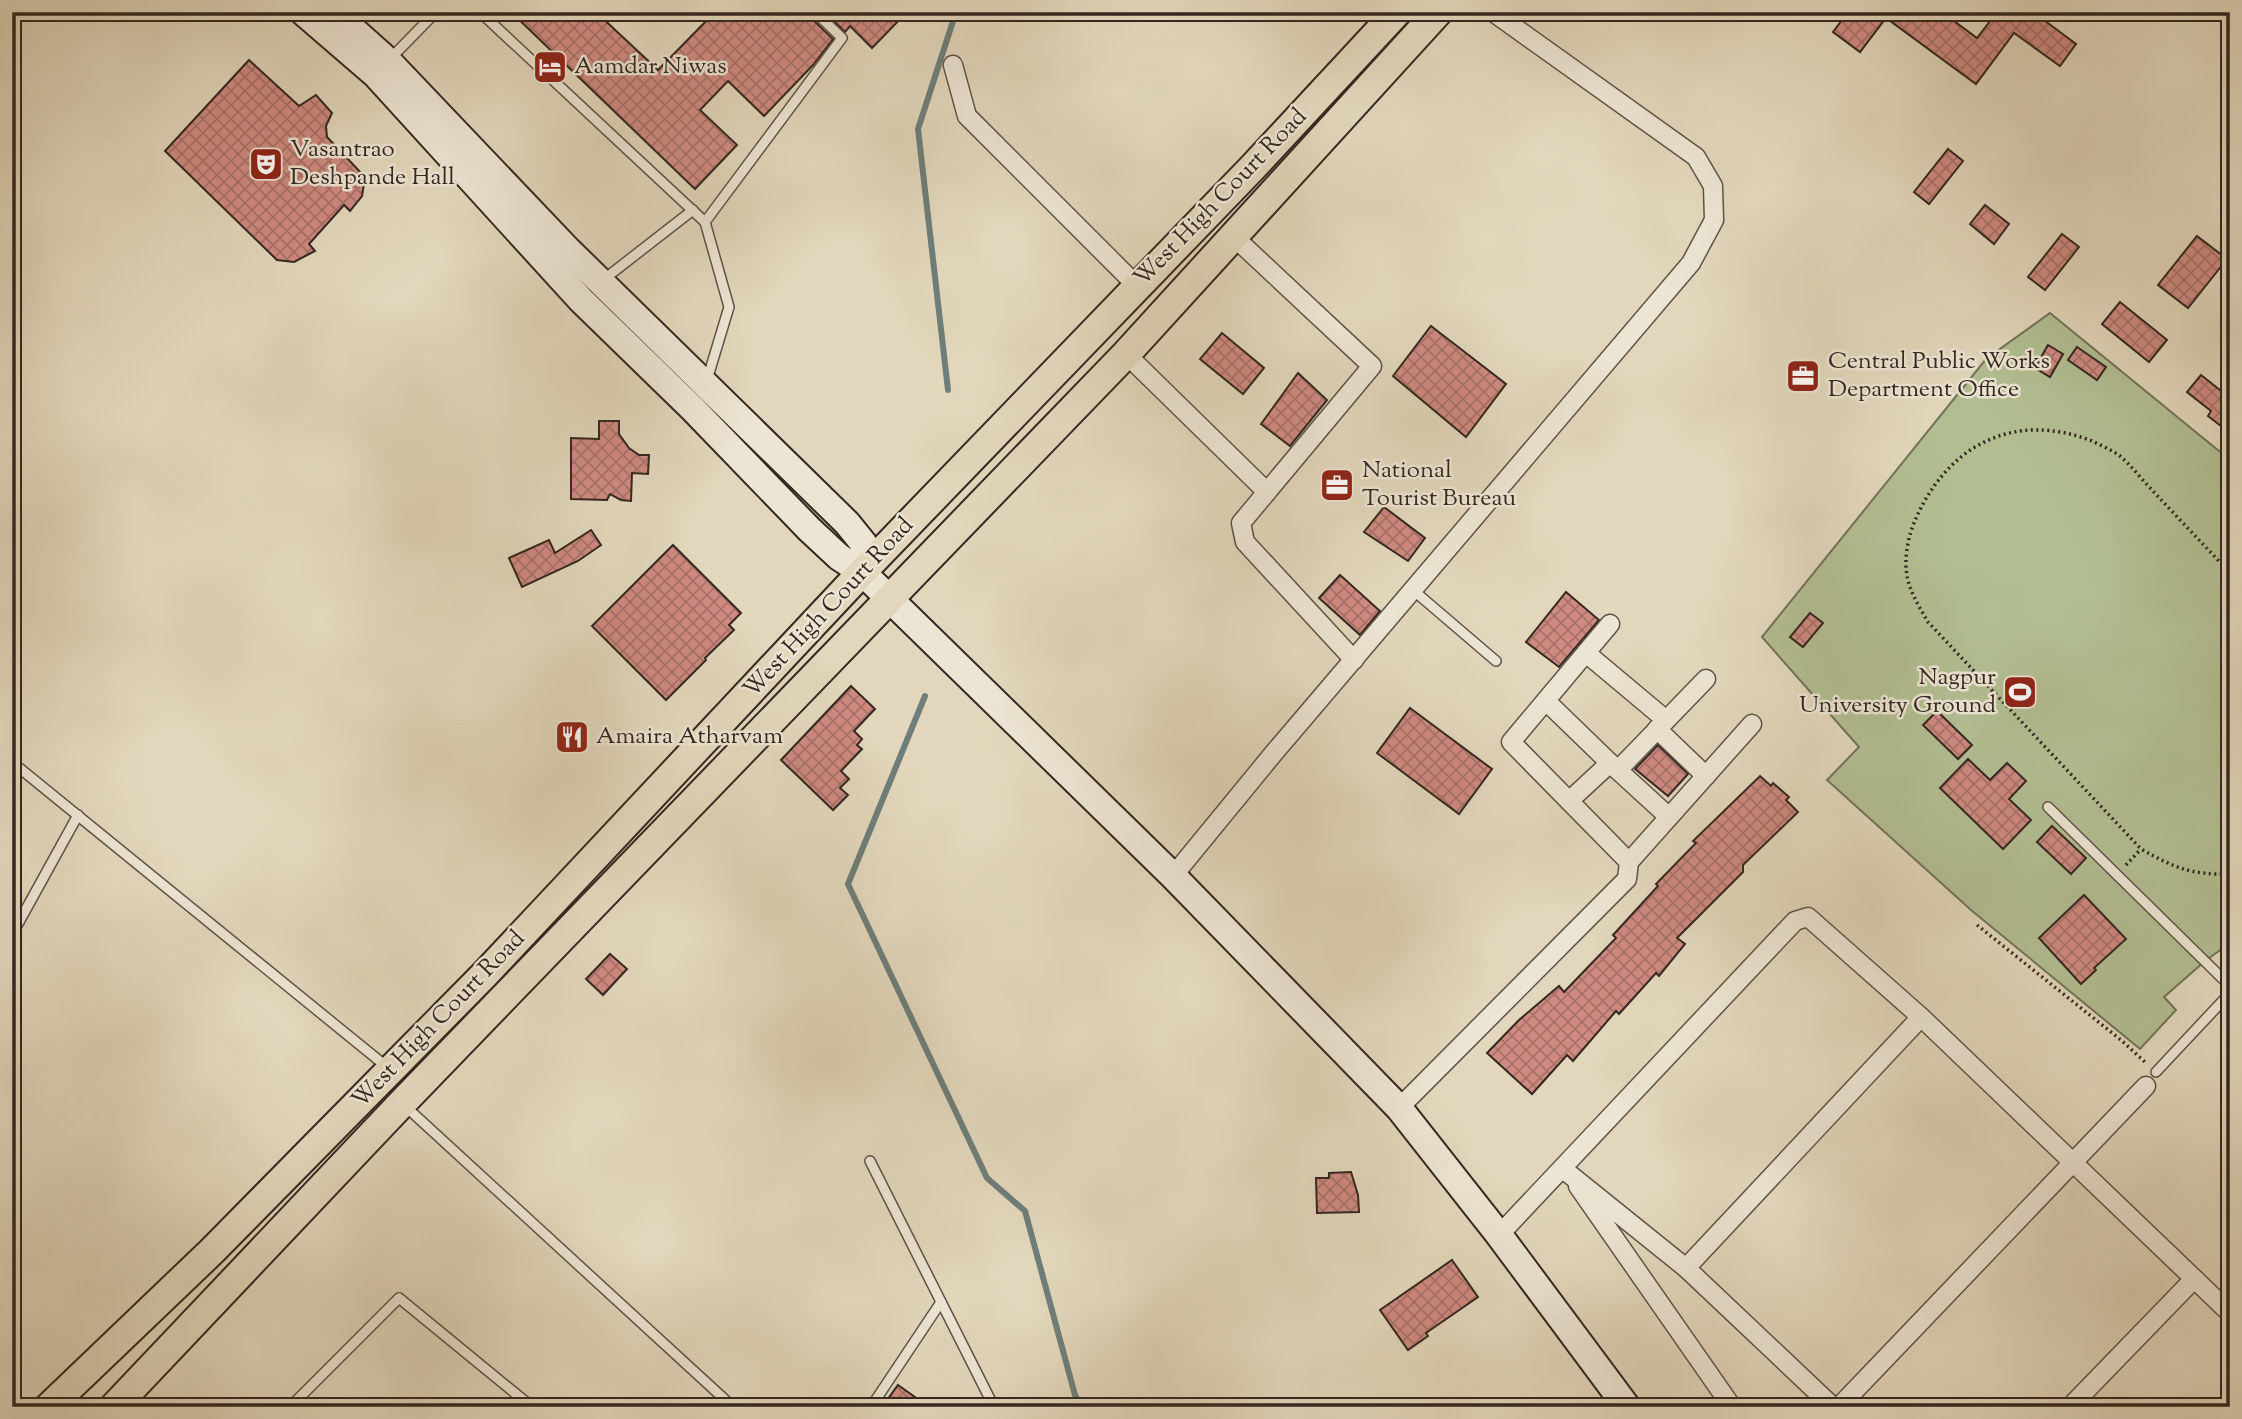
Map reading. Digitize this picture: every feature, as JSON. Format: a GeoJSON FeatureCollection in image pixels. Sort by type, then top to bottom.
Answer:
{"type":"FeatureCollection","features":[{"type":"Feature","properties":{"kind":"main road"},"geometry":{"type":"LineString","coordinates":[[303,12],[382,68],[847,523],[864,544],[862,572]]}},
{"type":"Feature","properties":{"kind":"main road"},"geometry":{"type":"LineString","coordinates":[[333,12],[581,300],[693,409],[809,529],[839,557],[862,572],[1174,876],[1399,1108],[1499,1235],[1627,1407]]}},
{"type":"Feature","properties":{"kind":"main road","name":"West High Court Road"},"geometry":{"type":"LineString","coordinates":[[49,1407],[212,1251],[486,974],[862,572],[1396,12]]}},
{"type":"Feature","properties":{"kind":"main road","name":"West High Court Road"},"geometry":{"type":"LineString","coordinates":[[114,1407],[402,1103],[1126,354],[1438,12]]}},
{"type":"Feature","properties":{"kind":"street"},"geometry":{"type":"LineString","coordinates":[[1174,876],[1691,263],[1714,220],[1713,186],[1696,157],[1493,12]]}},
{"type":"Feature","properties":{"kind":"street"},"geometry":{"type":"LineString","coordinates":[[953,65],[967,116],[1137,286]]}},
{"type":"Feature","properties":{"kind":"street"},"geometry":{"type":"LineString","coordinates":[[1233,236],[1372,366],[1241,523],[1245,542],[1354,660]]}},
{"type":"Feature","properties":{"kind":"street"},"geometry":{"type":"LineString","coordinates":[[1126,354],[1268,492]]}},
{"type":"Feature","properties":{"kind":"street"},"geometry":{"type":"LineString","coordinates":[[1610,624],[1511,742],[1629,862]]}},
{"type":"Feature","properties":{"kind":"street"},"geometry":{"type":"LineString","coordinates":[[1586,653],[1662,725],[1706,776]]}},
{"type":"Feature","properties":{"kind":"street"},"geometry":{"type":"LineString","coordinates":[[1569,801],[1614,767],[1662,725],[1706,679]]}},
{"type":"Feature","properties":{"kind":"street"},"geometry":{"type":"LineString","coordinates":[[1546,701],[1669,817]]}},
{"type":"Feature","properties":{"kind":"street"},"geometry":{"type":"LineString","coordinates":[[1399,1108],[1627,878],[1629,862],[1752,724]]}},
{"type":"Feature","properties":{"kind":"street"},"geometry":{"type":"LineString","coordinates":[[1499,1235],[1568,1173],[1795,921],[1808,918],[1921,1017],[2230,1314]]}},
{"type":"Feature","properties":{"kind":"street"},"geometry":{"type":"LineString","coordinates":[[1686,1268],[1921,1017]]}},
{"type":"Feature","properties":{"kind":"street"},"geometry":{"type":"LineString","coordinates":[[1839,1407],[2151,1079]]}},
{"type":"Feature","properties":{"kind":"street"},"geometry":{"type":"LineString","coordinates":[[1568,1173],[1686,1268],[1833,1407]]}},
{"type":"Feature","properties":{"kind":"street"},"geometry":{"type":"LineString","coordinates":[[1568,1173],[1732,1407]]}},
{"type":"Feature","properties":{"kind":"street"},"geometry":{"type":"LineString","coordinates":[[2070,1407],[2193,1279]]}},
{"type":"Feature","properties":{"kind":"lane"},"geometry":{"type":"LineString","coordinates":[[382,68],[436,12]]}},
{"type":"Feature","properties":{"kind":"lane"},"geometry":{"type":"LineString","coordinates":[[480,12],[705,222],[729,307],[705,385]]}},
{"type":"Feature","properties":{"kind":"lane"},"geometry":{"type":"LineString","coordinates":[[705,222],[842,38],[815,12]]}},
{"type":"Feature","properties":{"kind":"lane"},"geometry":{"type":"LineString","coordinates":[[601,282],[693,210]]}},
{"type":"Feature","properties":{"kind":"lane"},"geometry":{"type":"LineString","coordinates":[[1413,590],[1496,662]]}},
{"type":"Feature","properties":{"kind":"lane"},"geometry":{"type":"LineString","coordinates":[[12,762],[391,1070]]}},
{"type":"Feature","properties":{"kind":"lane"},"geometry":{"type":"LineString","coordinates":[[2048,807],[2230,986]]}},
{"type":"Feature","properties":{"kind":"lane"},"geometry":{"type":"LineString","coordinates":[[12,930],[14,931],[78,815]]}},
{"type":"Feature","properties":{"kind":"lane"},"geometry":{"type":"LineString","coordinates":[[2151,1079],[2230,992]]}},
{"type":"Feature","properties":{"kind":"lane"},"geometry":{"type":"LineString","coordinates":[[402,1103],[733,1407]]}},
{"type":"Feature","properties":{"kind":"lane"},"geometry":{"type":"LineString","coordinates":[[870,1161],[994,1407]]}},
{"type":"Feature","properties":{"kind":"lane"},"geometry":{"type":"LineString","coordinates":[[290,1407],[399,1298],[532,1407]]}},
{"type":"Feature","properties":{"kind":"lane"},"geometry":{"type":"LineString","coordinates":[[871,1407],[941,1302]]}},
{"type":"Feature","properties":{"kind":"path"},"geometry":{"type":"LineString","coordinates":[[2230,573],[2119,455],[2092,441],[2066,433],[2032,430],[1977,444],[1957,458],[1938,477],[1914,523],[1908,543],[1908,582],[1928,622],[2141,849],[2172,866],[2202,874],[2230,874]]}},
{"type":"Feature","properties":{"kind":"path"},"geometry":{"type":"LineString","coordinates":[[2117,874],[2141,849]]}},
{"type":"Feature","properties":{"kind":"path"},"geometry":{"type":"LineString","coordinates":[[1977,925],[2121,1040],[2151,1079]]}},
{"type":"Feature","properties":{"kind":"green space","name":"Nagpur University Ground"},"geometry":{"type":"Polygon","coordinates":[[[2050,313],[2230,460],[2230,943],[2164,997],[2176,1010],[2140,1049],[1971,910],[1827,780],[1859,747],[1762,637],[1986,359],[2050,313]]]}},
{"type":"Feature","properties":{"kind":"building"},"geometry":{"type":"Polygon","coordinates":[[[511,12],[596,12],[658,70],[715,12],[808,12],[833,39],[813,65],[764,116],[728,81],[700,110],[737,145],[695,189],[511,12]]]}},
{"type":"Feature","properties":{"kind":"building"},"geometry":{"type":"Polygon","coordinates":[[[825,12],[907,12],[872,48],[850,26],[845,32],[825,12]]]}},
{"type":"Feature","properties":{"kind":"building"},"geometry":{"type":"Polygon","coordinates":[[[1848,12],[1942,12],[1977,38],[1997,12],[2033,12],[2076,44],[2060,66],[2014,33],[1976,84],[1886,18],[1860,52],[1833,32],[1848,12]]]}},
{"type":"Feature","properties":{"kind":"building","name":"Vasantrao Deshpande Hall"},"geometry":{"type":"Polygon","coordinates":[[[249,60],[299,106],[316,95],[332,113],[326,126],[327,137],[365,177],[362,196],[350,211],[344,205],[309,244],[315,251],[294,262],[277,260],[165,151],[249,60]]]}},
{"type":"Feature","properties":{"kind":"building"},"geometry":{"type":"Polygon","coordinates":[[[1948,149],[1963,161],[1929,204],[1914,192],[1948,149]]]}},
{"type":"Feature","properties":{"kind":"building"},"geometry":{"type":"Polygon","coordinates":[[[1985,205],[2009,224],[1994,244],[1970,224],[1985,205]]]}},
{"type":"Feature","properties":{"kind":"building"},"geometry":{"type":"Polygon","coordinates":[[[2062,234],[2079,247],[2045,290],[2028,277],[2062,234]]]}},
{"type":"Feature","properties":{"kind":"building"},"geometry":{"type":"Polygon","coordinates":[[[2197,236],[2227,259],[2188,308],[2158,285],[2197,236]]]}},
{"type":"Feature","properties":{"kind":"building"},"geometry":{"type":"Polygon","coordinates":[[[2120,302],[2167,340],[2149,362],[2102,324],[2120,302]]]}},
{"type":"Feature","properties":{"kind":"building"},"geometry":{"type":"Polygon","coordinates":[[[1431,326],[1506,384],[1466,437],[1393,376],[1431,326]]]}},
{"type":"Feature","properties":{"kind":"building"},"geometry":{"type":"Polygon","coordinates":[[[1222,333],[1264,368],[1243,394],[1200,359],[1222,333]]]}},
{"type":"Feature","properties":{"kind":"building"},"geometry":{"type":"Polygon","coordinates":[[[2048,345],[2063,354],[2050,377],[2035,368],[2048,345]]]}},
{"type":"Feature","properties":{"kind":"building"},"geometry":{"type":"Polygon","coordinates":[[[2077,347],[2106,367],[2097,380],[2068,360],[2077,347]]]}},
{"type":"Feature","properties":{"kind":"building"},"geometry":{"type":"Polygon","coordinates":[[[1298,373],[1327,400],[1290,446],[1261,424],[1298,373]]]}},
{"type":"Feature","properties":{"kind":"building"},"geometry":{"type":"Polygon","coordinates":[[[2201,375],[2225,394],[2230,387],[2230,433],[2208,416],[2211,411],[2187,392],[2201,375]]]}},
{"type":"Feature","properties":{"kind":"building"},"geometry":{"type":"Polygon","coordinates":[[[599,421],[619,421],[619,434],[629,448],[639,455],[649,455],[648,474],[632,473],[631,501],[621,500],[610,494],[607,500],[571,499],[571,438],[599,439],[599,421]]]}},
{"type":"Feature","properties":{"kind":"building"},"geometry":{"type":"Polygon","coordinates":[[[1384,507],[1425,538],[1408,561],[1364,532],[1384,507]]]}},
{"type":"Feature","properties":{"kind":"building"},"geometry":{"type":"Polygon","coordinates":[[[591,530],[601,545],[578,561],[522,587],[509,558],[549,540],[555,553],[591,530]]]}},
{"type":"Feature","properties":{"kind":"building"},"geometry":{"type":"Polygon","coordinates":[[[673,545],[741,613],[729,625],[734,630],[666,700],[592,626],[673,545]]]}},
{"type":"Feature","properties":{"kind":"building"},"geometry":{"type":"Polygon","coordinates":[[[1340,575],[1380,611],[1360,635],[1319,598],[1340,575]]]}},
{"type":"Feature","properties":{"kind":"building"},"geometry":{"type":"Polygon","coordinates":[[[1566,592],[1599,620],[1559,667],[1526,642],[1566,592]]]}},
{"type":"Feature","properties":{"kind":"building"},"geometry":{"type":"Polygon","coordinates":[[[1810,613],[1823,623],[1803,647],[1790,637],[1810,613]]]}},
{"type":"Feature","properties":{"kind":"building"},"geometry":{"type":"Polygon","coordinates":[[[851,686],[875,709],[854,731],[862,739],[857,745],[862,749],[841,771],[849,779],[840,788],[848,795],[833,810],[781,760],[851,686]]]}},
{"type":"Feature","properties":{"kind":"building"},"geometry":{"type":"Polygon","coordinates":[[[1410,708],[1492,769],[1459,814],[1377,753],[1410,708]]]}},
{"type":"Feature","properties":{"kind":"building"},"geometry":{"type":"Polygon","coordinates":[[[1937,711],[1972,745],[1958,759],[1923,725],[1937,711]]]}},
{"type":"Feature","properties":{"kind":"building"},"geometry":{"type":"Polygon","coordinates":[[[1658,745],[1688,774],[1668,796],[1635,769],[1658,745]]]}},
{"type":"Feature","properties":{"kind":"building"},"geometry":{"type":"Polygon","coordinates":[[[1968,759],[1990,780],[2007,763],[2026,781],[2009,799],[2031,820],[2003,849],[1940,788],[1968,759]]]}},
{"type":"Feature","properties":{"kind":"building"},"geometry":{"type":"Polygon","coordinates":[[[1760,776],[1789,797],[1786,800],[1798,812],[1743,865],[1743,872],[1677,938],[1685,944],[1659,976],[1656,973],[1619,1014],[1616,1011],[1573,1061],[1567,1055],[1532,1094],[1487,1053],[1519,1020],[1559,986],[1564,992],[1616,938],[1613,935],[1658,886],[1656,884],[1696,843],[1693,841],[1760,776]]]}},
{"type":"Feature","properties":{"kind":"building"},"geometry":{"type":"Polygon","coordinates":[[[2052,826],[2086,858],[2071,874],[2037,842],[2052,826]]]}},
{"type":"Feature","properties":{"kind":"building"},"geometry":{"type":"Polygon","coordinates":[[[2084,895],[2126,939],[2094,968],[2096,970],[2081,984],[2039,938],[2084,895]]]}},
{"type":"Feature","properties":{"kind":"building"},"geometry":{"type":"Polygon","coordinates":[[[610,954],[627,969],[603,995],[586,979],[610,954]]]}},
{"type":"Feature","properties":{"kind":"building"},"geometry":{"type":"Polygon","coordinates":[[[1351,1172],[1358,1195],[1359,1212],[1317,1213],[1316,1178],[1329,1178],[1329,1173],[1351,1172]]]}},
{"type":"Feature","properties":{"kind":"building"},"geometry":{"type":"Polygon","coordinates":[[[1452,1260],[1478,1297],[1426,1333],[1428,1336],[1408,1350],[1380,1310],[1452,1260]]]}},
{"type":"Feature","properties":{"kind":"building"},"geometry":{"type":"Polygon","coordinates":[[[898,1385],[929,1407],[882,1407],[898,1385]]]}},
{"type":"Feature","properties":{"kind":"waterway"},"geometry":{"type":"LineString","coordinates":[[948,390],[918,129],[956,12]]}},
{"type":"Feature","properties":{"kind":"waterway"},"geometry":{"type":"LineString","coordinates":[[925,696],[848,884],[987,1178],[1025,1211],[1075,1395],[1082,1407]]}},
{"type":"Feature","properties":{"kind":"place","name":"Aamdar Niwas"},"geometry":{"type":"Point","coordinates":[550,67]}},
{"type":"Feature","properties":{"kind":"place","name":"Vasantrao Deshpande Hall"},"geometry":{"type":"Point","coordinates":[266,164]}},
{"type":"Feature","properties":{"kind":"place","name":"Central Public Works Department Office"},"geometry":{"type":"Point","coordinates":[1803,376]}},
{"type":"Feature","properties":{"kind":"place","name":"National Tourist Bureau"},"geometry":{"type":"Point","coordinates":[1337,485]}},
{"type":"Feature","properties":{"kind":"place","name":"Nagpur University Ground"},"geometry":{"type":"Point","coordinates":[2020,692]}},
{"type":"Feature","properties":{"kind":"place","name":"Amaira Atharvam"},"geometry":{"type":"Point","coordinates":[572,737]}}]}
